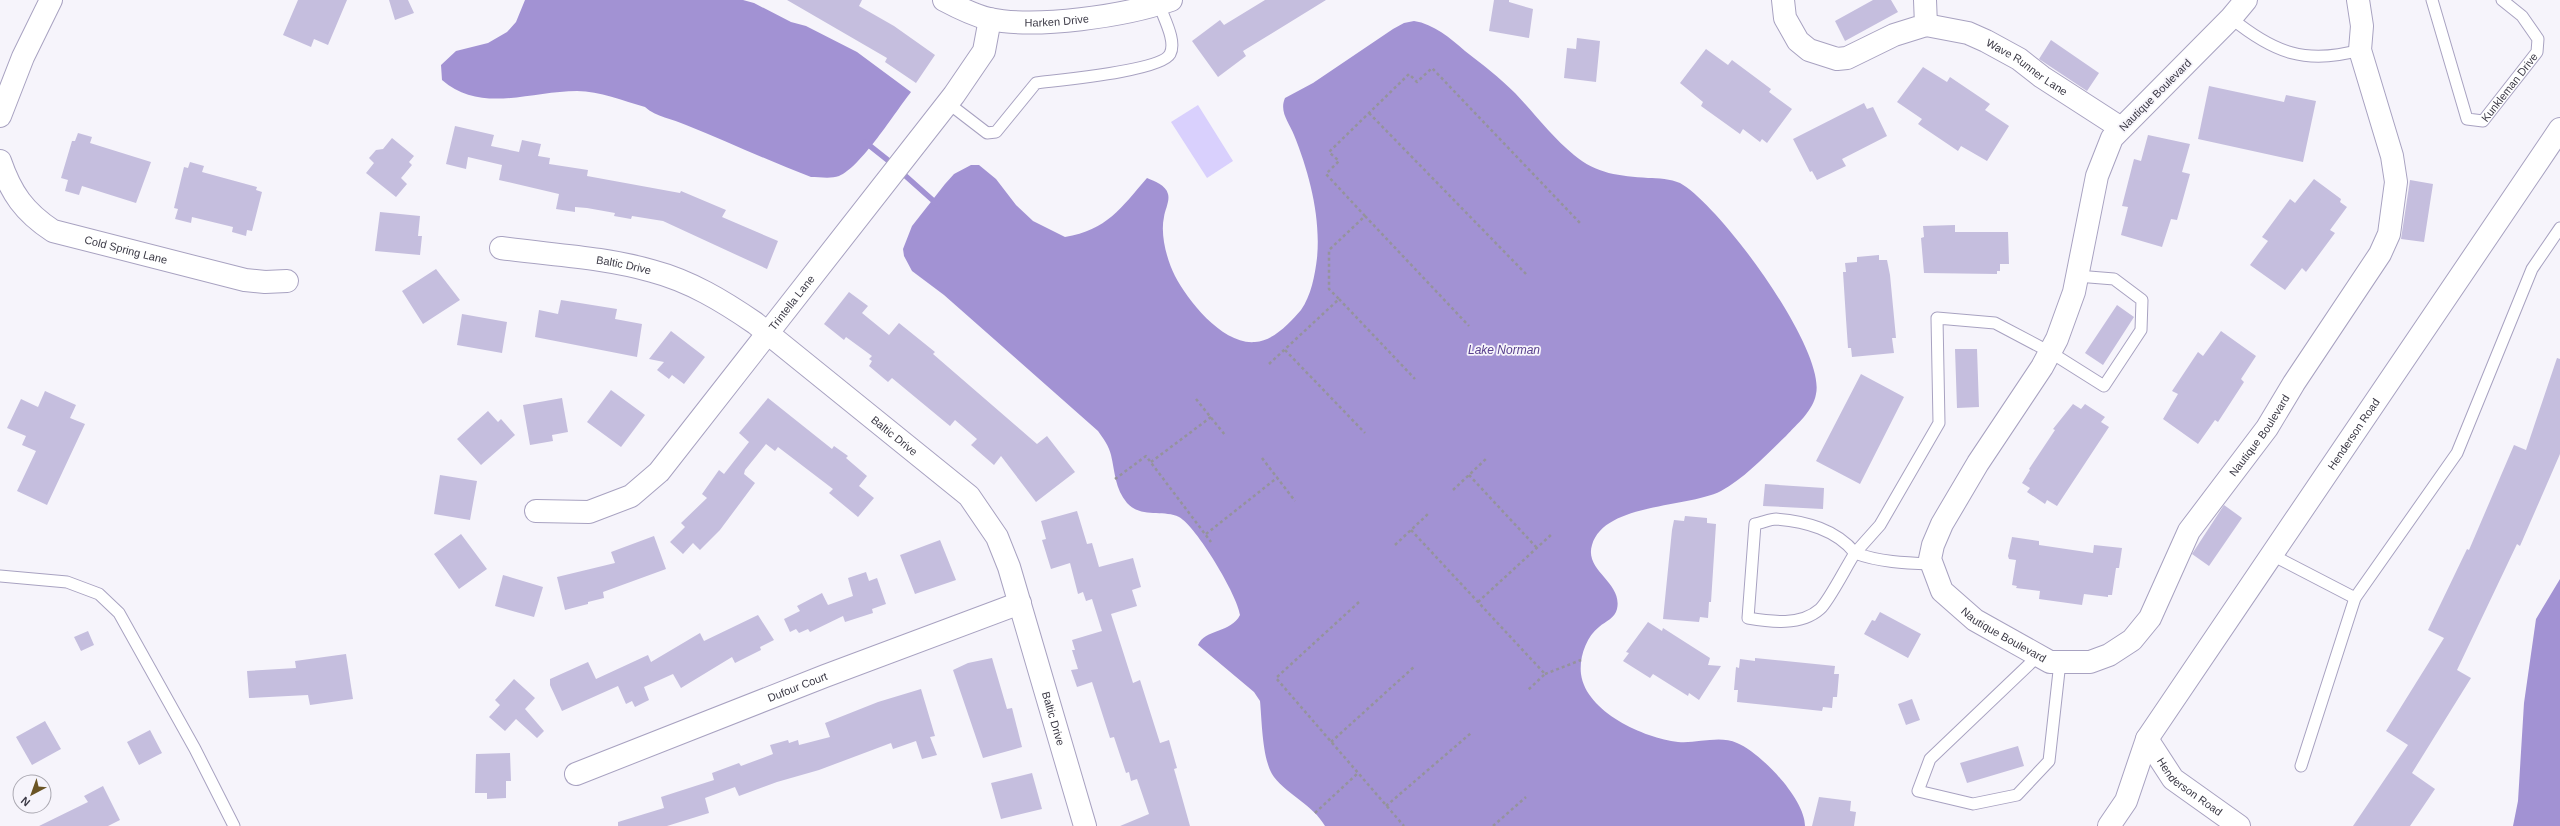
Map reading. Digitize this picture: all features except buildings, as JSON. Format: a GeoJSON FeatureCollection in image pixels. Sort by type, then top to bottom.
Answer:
{"type":"FeatureCollection","features":[{"type":"Feature","properties":{"kind":"street"},"geometry":{"type":"LineString","coordinates":[[0,116],[23,57],[51,0]]}},
{"type":"Feature","properties":{"kind":"street","name":"Harken Drive"},"geometry":{"type":"LineString","coordinates":[[944,0],[971,14],[990,19],[1020,22],[1081,18],[1165,2]]}},
{"type":"Feature","properties":{"kind":"street","name":"Wave Runner Lane"},"geometry":{"type":"LineString","coordinates":[[1783,0],[1785,18],[1798,41],[1809,50],[1837,59],[1847,58],[1894,35],[1926,25],[1968,33],[2019,59],[2042,77],[2121,128]]}},
{"type":"Feature","properties":{"kind":"street"},"geometry":{"type":"LineString","coordinates":[[1925,0],[1926,25]]}},
{"type":"Feature","properties":{"kind":"street","name":"Nautique Boulevard"},"geometry":{"type":"LineString","coordinates":[[2246,0],[2231,18],[2112,138],[2097,176],[2068,314],[2050,352],[1978,463],[1942,524],[1932,545],[1930,559],[1931,564],[1942,591],[1955,605],[1999,636],[2050,662],[2090,662],[2109,655],[2132,640],[2150,618],[2189,531],[2267,428],[2294,383],[2380,254],[2389,234],[2396,182],[2392,156],[2360,50],[2362,26],[2358,0]]}},
{"type":"Feature","properties":{"kind":"street","name":"Trintella Lane"},"geometry":{"type":"LineString","coordinates":[[536,511],[589,512],[625,499],[646,484],[675,453],[767,333],[948,103],[984,51],[990,19]]}},
{"type":"Feature","properties":{"kind":"street","name":"Henderson Road"},"geometry":{"type":"LineString","coordinates":[[2109,826],[2126,801],[2147,739],[2560,130]]}},
{"type":"Feature","properties":{"kind":"street","name":"Cold Spring Lane"},"geometry":{"type":"LineString","coordinates":[[0,161],[7,182],[18,200],[32,218],[53,231],[245,280],[265,282],[287,281]]}},
{"type":"Feature","properties":{"kind":"street","name":"Baltic Drive"},"geometry":{"type":"LineString","coordinates":[[501,248],[624,264],[654,271],[723,301],[767,333],[969,496],[996,537],[1020,602],[1085,826]]}},
{"type":"Feature","properties":{"kind":"street","name":"Dufour Court"},"geometry":{"type":"LineString","coordinates":[[576,774],[825,676],[1020,602]]}},
{"type":"Feature","properties":{"kind":"street","name":"Henderson Road"},"geometry":{"type":"LineString","coordinates":[[2147,739],[2173,779],[2239,826]]}},
{"type":"Feature","properties":{"kind":"lane","name":"Kunkleman Drive"},"geometry":{"type":"LineString","coordinates":[[2432,0],[2467,119],[2476,122],[2483,121],[2537,52],[2538,39],[2534,33],[2522,16],[2502,0]]}},
{"type":"Feature","properties":{"kind":"lane"},"geometry":{"type":"LineString","coordinates":[[948,103],[987,133],[996,132],[1036,83],[1110,74],[1164,61],[1170,54],[1172,42],[1165,2]]}},
{"type":"Feature","properties":{"kind":"lane"},"geometry":{"type":"LineString","coordinates":[[2231,18],[2266,44],[2283,52],[2320,57],[2338,56],[2360,50]]}},
{"type":"Feature","properties":{"kind":"lane"},"geometry":{"type":"LineString","coordinates":[[2301,766],[2355,598],[2457,453],[2532,269],[2560,228]]}},
{"type":"Feature","properties":{"kind":"lane"},"geometry":{"type":"LineString","coordinates":[[1931,564],[1876,560],[1855,553],[1846,541],[1819,528],[1775,519],[1755,524],[1748,618],[1773,623],[1802,618],[1820,609],[1855,553],[1880,524],[1939,423],[1937,318],[1994,323],[2050,352],[2104,386],[2141,330],[2142,300],[2114,280],[2077,276]]}},
{"type":"Feature","properties":{"kind":"lane"},"geometry":{"type":"LineString","coordinates":[[2272,555],[2355,598]]}},
{"type":"Feature","properties":{"kind":"lane"},"geometry":{"type":"LineString","coordinates":[[0,576],[67,582],[99,594],[119,613],[195,749],[234,826]]}},
{"type":"Feature","properties":{"kind":"lane"},"geometry":{"type":"LineString","coordinates":[[2038,656],[1930,759],[1918,791],[1973,804],[2017,795],[2049,762],[2060,662]]}},
{"type":"Feature","properties":{"kind":"path"},"geometry":{"type":"LineString","coordinates":[[1469,326],[1326,174],[1339,161],[1329,152],[1409,74],[1417,82],[1432,68],[1580,223]]}},
{"type":"Feature","properties":{"kind":"path"},"geometry":{"type":"LineString","coordinates":[[1369,113],[1526,274]]}},
{"type":"Feature","properties":{"kind":"path"},"geometry":{"type":"LineString","coordinates":[[1365,216],[1329,250],[1329,289],[1415,379]]}},
{"type":"Feature","properties":{"kind":"path"},"geometry":{"type":"LineString","coordinates":[[1269,364],[1339,299]]}},
{"type":"Feature","properties":{"kind":"path"},"geometry":{"type":"LineString","coordinates":[[1285,350],[1365,433]]}},
{"type":"Feature","properties":{"kind":"path"},"geometry":{"type":"LineString","coordinates":[[1196,399],[1225,435]]}},
{"type":"Feature","properties":{"kind":"path"},"geometry":{"type":"LineString","coordinates":[[1151,462],[1211,417]]}},
{"type":"Feature","properties":{"kind":"path"},"geometry":{"type":"LineString","coordinates":[[1115,479],[1146,456],[1211,542]]}},
{"type":"Feature","properties":{"kind":"path"},"geometry":{"type":"LineString","coordinates":[[1262,458],[1278,477],[1294,501]]}},
{"type":"Feature","properties":{"kind":"path"},"geometry":{"type":"LineString","coordinates":[[1453,490],[1487,458]]}},
{"type":"Feature","properties":{"kind":"path"},"geometry":{"type":"LineString","coordinates":[[1469,475],[1537,548]]}},
{"type":"Feature","properties":{"kind":"path"},"geometry":{"type":"LineString","coordinates":[[1206,534],[1278,477]]}},
{"type":"Feature","properties":{"kind":"path"},"geometry":{"type":"LineString","coordinates":[[1395,545],[1428,514]]}},
{"type":"Feature","properties":{"kind":"path"},"geometry":{"type":"LineString","coordinates":[[1411,530],[1545,674]]}},
{"type":"Feature","properties":{"kind":"path"},"geometry":{"type":"LineString","coordinates":[[1478,602],[1554,533]]}},
{"type":"Feature","properties":{"kind":"path"},"geometry":{"type":"LineString","coordinates":[[1359,602],[1276,678],[1404,826]]}},
{"type":"Feature","properties":{"kind":"path"},"geometry":{"type":"LineString","coordinates":[[1528,690],[1545,674],[1581,660]]}},
{"type":"Feature","properties":{"kind":"path"},"geometry":{"type":"LineString","coordinates":[[1331,742],[1415,666]]}},
{"type":"Feature","properties":{"kind":"path"},"geometry":{"type":"LineString","coordinates":[[1386,806],[1471,733]]}},
{"type":"Feature","properties":{"kind":"path"},"geometry":{"type":"LineString","coordinates":[[1315,813],[1358,773]]}},
{"type":"Feature","properties":{"kind":"path"},"geometry":{"type":"LineString","coordinates":[[1493,826],[1526,797]]}},
{"type":"Feature","properties":{"kind":"shaded area"},"geometry":{"type":"Polygon","coordinates":[[[1198,105],[1233,161],[1207,178],[1171,122],[1198,105]]]}},
{"type":"Feature","properties":{"kind":"water"},"geometry":{"type":"Polygon","coordinates":[[[525,0],[743,0],[754,3],[791,22],[806,26],[857,52],[911,92],[867,151],[848,171],[839,176],[825,178],[811,177],[681,123],[659,116],[645,107],[603,94],[577,91],[507,98],[490,98],[473,96],[457,90],[442,80],[441,65],[456,51],[488,43],[507,32],[516,22],[525,0]]]}},
{"type":"Feature","properties":{"kind":"water","name":"Lake Norman"},"geometry":{"type":"Polygon","coordinates":[[[1414,21],[1435,28],[1454,41],[1491,71],[1515,93],[1558,141],[1582,161],[1609,173],[1664,179],[1680,183],[1698,197],[1720,219],[1767,280],[1788,313],[1805,345],[1815,373],[1816,394],[1812,406],[1800,422],[1755,466],[1730,486],[1721,491],[1688,501],[1629,514],[1612,521],[1600,531],[1592,545],[1591,554],[1593,562],[1614,591],[1617,600],[1617,609],[1612,617],[1590,636],[1582,655],[1581,674],[1585,688],[1593,700],[1619,721],[1634,729],[1649,735],[1678,742],[1723,740],[1737,743],[1747,748],[1758,756],[1780,778],[1790,791],[1798,803],[1803,815],[1805,826],[1325,826],[1308,806],[1280,784],[1270,770],[1263,740],[1260,701],[1254,692],[1198,645],[1206,636],[1231,625],[1240,615],[1238,606],[1224,578],[1195,533],[1179,517],[1139,511],[1127,503],[1118,486],[1109,448],[1098,431],[944,295],[912,271],[904,256],[903,249],[912,226],[954,174],[971,165],[979,165],[996,179],[1016,205],[1033,221],[1065,237],[1080,234],[1103,223],[1121,208],[1147,178],[1156,182],[1167,191],[1168,203],[1163,224],[1165,247],[1169,263],[1188,297],[1208,320],[1219,329],[1243,341],[1262,341],[1275,335],[1301,310],[1312,285],[1317,258],[1318,242],[1313,195],[1294,135],[1285,117],[1283,103],[1285,98],[1313,83],[1393,29],[1404,23],[1414,21]]]}},
{"type":"Feature","properties":{"kind":"water"},"geometry":{"type":"Polygon","coordinates":[[[2560,579],[2560,826],[2513,826],[2518,801],[2524,703],[2536,619],[2560,579]]]}},
{"type":"Feature","properties":{"kind":"waterway"},"geometry":{"type":"LineString","coordinates":[[865,142],[894,165]]}},
{"type":"Feature","properties":{"kind":"waterway"},"geometry":{"type":"LineString","coordinates":[[900,171],[937,204]]}}]}
